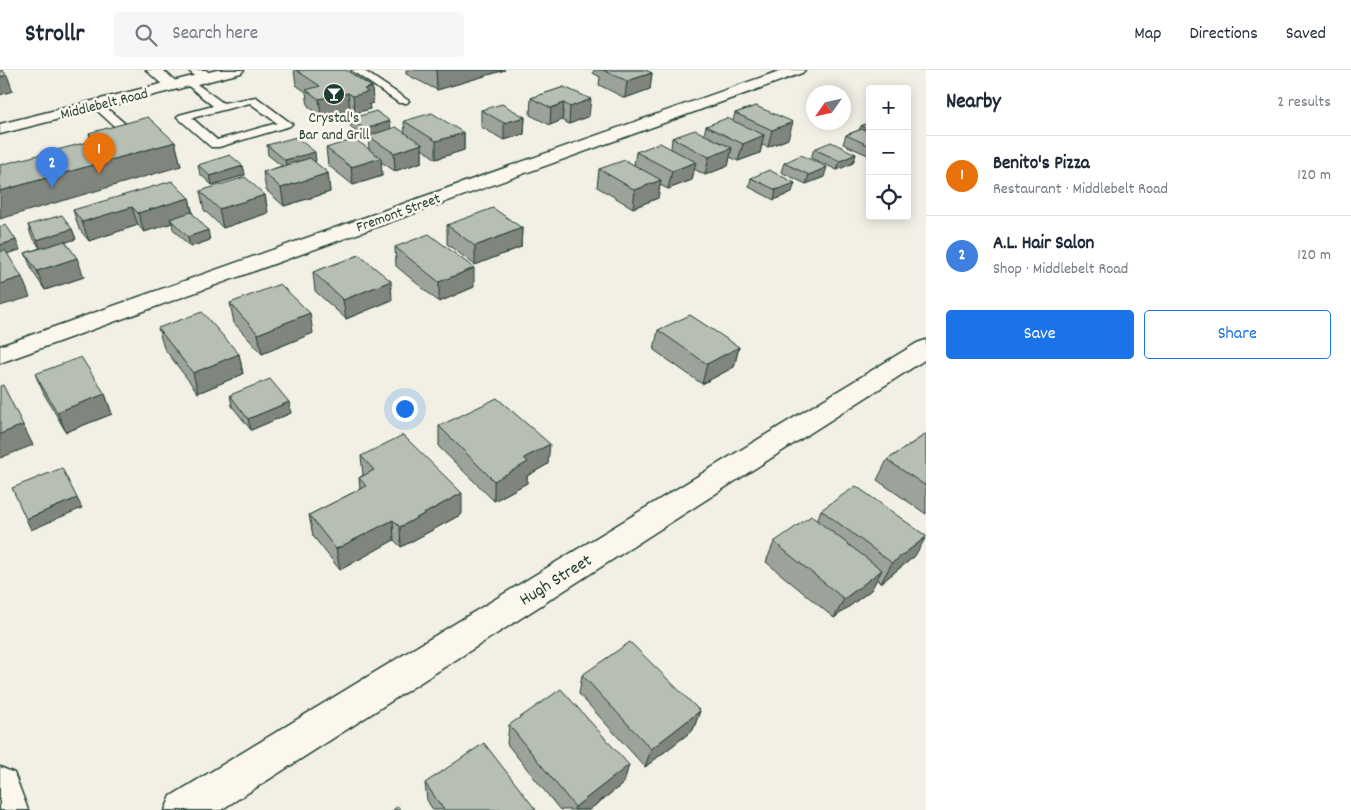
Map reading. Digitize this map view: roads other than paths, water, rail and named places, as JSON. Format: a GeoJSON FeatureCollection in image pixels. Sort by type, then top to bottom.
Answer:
{"type":"FeatureCollection","features":[{"type":"Feature","properties":{"kind":"street"},"geometry":{"type":"LineString","coordinates":[[154,70],[173,86]]}},
{"type":"Feature","properties":{"kind":"street","name":"Middlebelt Road"},"geometry":{"type":"LineString","coordinates":[[0,129],[173,86],[197,76],[236,70]]}},
{"type":"Feature","properties":{"kind":"street","name":"Fremont Street"},"geometry":{"type":"LineString","coordinates":[[0,354],[797,70]]}},
{"type":"Feature","properties":{"kind":"street","name":"Hugh Street"},"geometry":{"type":"LineString","coordinates":[[185,810],[926,348]]}},
{"type":"Feature","properties":{"kind":"street"},"geometry":{"type":"LineString","coordinates":[[0,786],[8,810]]}},
{"type":"Feature","properties":{"kind":"lane"},"geometry":{"type":"LineString","coordinates":[[356,70],[403,101]]}},
{"type":"Feature","properties":{"kind":"lane"},"geometry":{"type":"LineString","coordinates":[[197,76],[221,107]]}},
{"type":"Feature","properties":{"kind":"lane"},"geometry":{"type":"LineString","coordinates":[[252,99],[286,124],[215,144],[183,117],[221,107],[252,99]]}},
{"type":"Feature","properties":{"kind":"lane"},"geometry":{"type":"LineString","coordinates":[[97,105],[134,138],[115,143]]}},
{"type":"Feature","properties":{"kind":"place","name":"Crystal's Bar and Grill"},"geometry":{"type":"Point","coordinates":[334,94]}},
{"type":"Feature","properties":{"kind":"place","name":"Benito's Pizza"},"geometry":{"type":"Point","coordinates":[99,174]}},
{"type":"Feature","properties":{"kind":"place","name":"A.L. Hair Salon"},"geometry":{"type":"Point","coordinates":[52,188]}}]}
